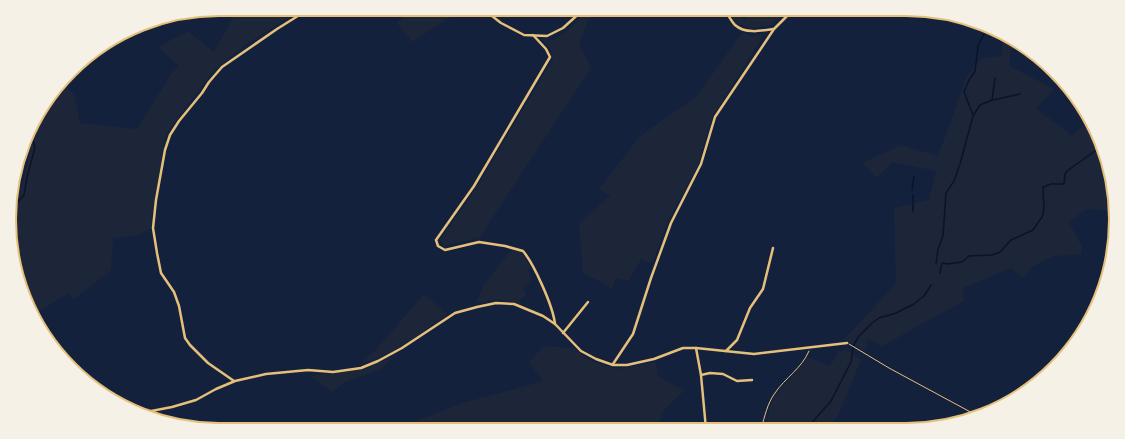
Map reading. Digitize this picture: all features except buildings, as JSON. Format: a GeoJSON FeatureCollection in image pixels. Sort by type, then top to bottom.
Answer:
{"type":"FeatureCollection","features":[{"type":"Feature","properties":{"kind":"street"},"geometry":{"type":"LineString","coordinates":[[234,382],[208,363],[185,338],[179,306],[174,292],[162,273],[157,253],[153,228],[156,200],[170,135],[178,121],[222,67],[276,29],[297,16]]}},
{"type":"Feature","properties":{"kind":"street"},"geometry":{"type":"LineString","coordinates":[[492,16],[501,23],[524,35],[547,36],[563,28],[576,16]]}},
{"type":"Feature","properties":{"kind":"street"},"geometry":{"type":"LineString","coordinates":[[729,16],[734,24],[742,30],[752,31],[774,29]]}},
{"type":"Feature","properties":{"kind":"street"},"geometry":{"type":"LineString","coordinates":[[613,365],[633,334],[671,223],[702,164],[715,117],[774,29],[787,16]]}},
{"type":"Feature","properties":{"kind":"street"},"geometry":{"type":"LineString","coordinates":[[533,35],[546,49],[550,57],[474,186],[436,240],[438,246],[445,250],[479,242],[523,251],[533,266],[542,286],[554,316],[555,324]]}},
{"type":"Feature","properties":{"kind":"street"},"geometry":{"type":"LineString","coordinates":[[726,351],[737,340],[750,308],[763,289],[773,248]]}},
{"type":"Feature","properties":{"kind":"street"},"geometry":{"type":"LineString","coordinates":[[563,332],[588,302]]}},
{"type":"Feature","properties":{"kind":"street"},"geometry":{"type":"LineString","coordinates":[[151,411],[196,400],[234,382],[272,373],[308,370],[334,372],[361,368],[402,348],[455,314],[476,307],[496,303],[508,303],[543,316],[555,324],[581,351],[596,359],[613,365],[627,365],[647,361],[684,348],[754,354],[847,343]]}},
{"type":"Feature","properties":{"kind":"street"},"geometry":{"type":"LineString","coordinates":[[696,348],[701,376],[705,423]]}},
{"type":"Feature","properties":{"kind":"street"},"geometry":{"type":"LineString","coordinates":[[701,376],[723,374],[737,381],[752,380]]}},
{"type":"Feature","properties":{"kind":"path"},"geometry":{"type":"LineString","coordinates":[[851,345],[889,368],[971,412]]}},
{"type":"Feature","properties":{"kind":"path"},"geometry":{"type":"LineString","coordinates":[[763,423],[767,408],[774,394],[806,357],[811,347]]}},
{"type":"Feature","properties":{"kind":"shaded area"},"geometry":{"type":"Polygon","coordinates":[[[234,16],[290,16],[244,46],[217,68],[206,80],[166,135],[150,229],[139,235],[113,238],[111,270],[73,300],[69,293],[38,312],[31,297],[20,259],[16,233],[16,206],[31,148],[29,147],[31,142],[50,106],[66,86],[74,95],[80,123],[137,129],[171,74],[179,66],[158,47],[188,31],[214,52],[234,16]]]}},
{"type":"Feature","properties":{"kind":"shaded area"},"geometry":{"type":"Polygon","coordinates":[[[452,16],[412,42],[397,23],[403,17],[452,16]]]}},
{"type":"Feature","properties":{"kind":"shaded area"},"geometry":{"type":"Polygon","coordinates":[[[582,16],[590,16],[579,43],[591,68],[480,237],[444,246],[440,240],[475,190],[553,59],[550,47],[541,39],[554,40],[568,30],[582,16]]]}},
{"type":"Feature","properties":{"kind":"shaded area"},"geometry":{"type":"Polygon","coordinates":[[[732,16],[740,16],[746,21],[746,16],[780,16],[772,25],[752,28],[737,24],[732,16]]]}},
{"type":"Feature","properties":{"kind":"shaded area"},"geometry":{"type":"Polygon","coordinates":[[[742,33],[752,36],[765,33],[713,115],[697,167],[667,223],[652,264],[641,259],[629,281],[616,278],[612,289],[604,283],[583,274],[579,223],[610,196],[599,189],[640,136],[696,97],[742,33]]]}},
{"type":"Feature","properties":{"kind":"shaded area"},"geometry":{"type":"Polygon","coordinates":[[[1003,41],[1011,45],[1009,66],[1054,89],[1036,109],[1072,136],[1085,124],[1094,142],[1102,167],[1109,211],[1086,209],[1069,222],[1082,247],[1081,254],[1054,256],[1033,266],[1023,278],[1011,268],[963,288],[964,301],[882,346],[868,339],[865,351],[844,339],[896,284],[894,208],[929,200],[936,171],[892,162],[877,178],[862,163],[901,145],[938,156],[967,76],[982,58],[1002,56],[1003,41]]]}},
{"type":"Feature","properties":{"kind":"shaded area"},"geometry":{"type":"Polygon","coordinates":[[[512,249],[522,252],[530,267],[528,269],[531,281],[523,288],[526,294],[520,300],[522,305],[510,301],[499,300],[476,303],[483,286],[512,249]]]}},
{"type":"Feature","properties":{"kind":"shaded area"},"geometry":{"type":"Polygon","coordinates":[[[424,294],[447,314],[439,321],[395,350],[360,364],[375,351],[424,294]]]}},
{"type":"Feature","properties":{"kind":"shaded area"},"geometry":{"type":"Polygon","coordinates":[[[544,346],[574,348],[588,360],[616,369],[656,362],[658,376],[684,391],[663,411],[659,423],[410,423],[463,403],[543,381],[529,362],[544,346]]]}},
{"type":"Feature","properties":{"kind":"shaded area"},"geometry":{"type":"Polygon","coordinates":[[[846,349],[861,360],[838,416],[832,423],[768,423],[769,408],[775,396],[808,357],[829,366],[838,352],[846,349]]]}},
{"type":"Feature","properties":{"kind":"shaded area"},"geometry":{"type":"Polygon","coordinates":[[[394,356],[381,369],[345,382],[333,392],[310,376],[361,369],[394,356]]]}},
{"type":"Feature","properties":{"kind":"waterway"},"geometry":{"type":"LineString","coordinates":[[973,115],[964,92],[975,71],[978,46],[985,32]]}},
{"type":"Feature","properties":{"kind":"waterway"},"geometry":{"type":"LineString","coordinates":[[936,264],[938,249],[943,236],[946,193],[954,181],[960,164],[973,116],[980,105],[992,100],[995,78]]}},
{"type":"Feature","properties":{"kind":"waterway"},"geometry":{"type":"LineString","coordinates":[[993,100],[1020,94]]}},
{"type":"Feature","properties":{"kind":"waterway"},"geometry":{"type":"LineString","coordinates":[[16,204],[24,195],[35,147],[33,139]]}},
{"type":"Feature","properties":{"kind":"waterway"},"geometry":{"type":"LineString","coordinates":[[940,273],[942,263],[947,264],[962,262],[969,256],[992,255],[1000,252],[1011,240],[1033,230],[1042,217],[1044,209],[1043,187],[1051,184],[1064,184],[1065,174],[1067,171],[1097,151]]}},
{"type":"Feature","properties":{"kind":"waterway"},"geometry":{"type":"LineString","coordinates":[[912,190],[914,176]]}},
{"type":"Feature","properties":{"kind":"waterway"},"geometry":{"type":"LineString","coordinates":[[913,195],[913,212]]}},
{"type":"Feature","properties":{"kind":"waterway"},"geometry":{"type":"LineString","coordinates":[[853,346],[859,336],[872,323],[879,318],[896,313],[914,304],[924,296],[931,285]]}},
{"type":"Feature","properties":{"kind":"waterway"},"geometry":{"type":"LineString","coordinates":[[812,423],[831,401],[851,362],[853,347]]}}]}
